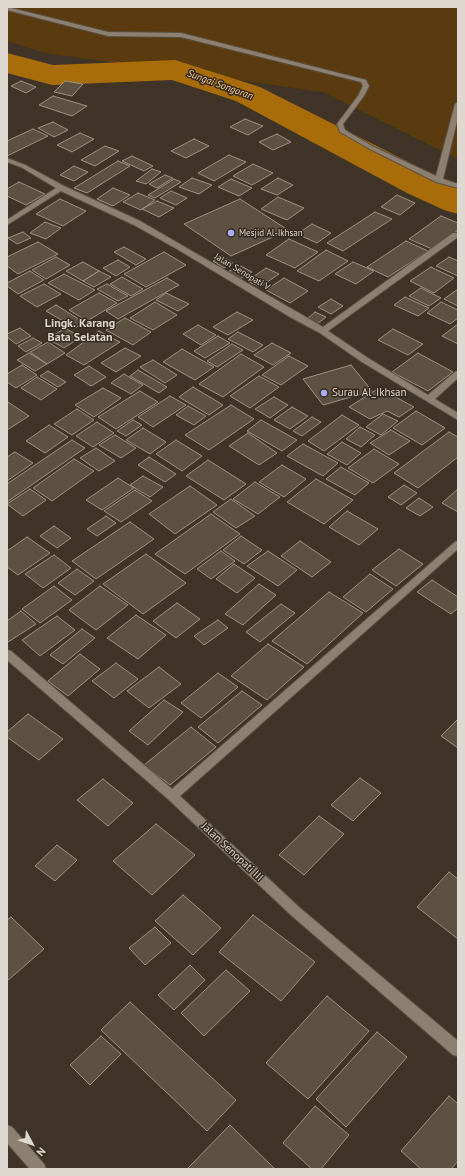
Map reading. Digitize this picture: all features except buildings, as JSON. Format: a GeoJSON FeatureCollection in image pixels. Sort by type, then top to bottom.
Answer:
{"type":"FeatureCollection","features":[{"type":"Feature","properties":{"kind":"street"},"geometry":{"type":"LineString","coordinates":[[7,8],[108,34],[181,35],[364,81],[366,86],[361,96],[340,124],[342,131],[370,147],[439,180],[458,186]]}},
{"type":"Feature","properties":{"kind":"street"},"geometry":{"type":"LineString","coordinates":[[439,180],[458,104]]}},
{"type":"Feature","properties":{"kind":"street","name":"Jalan Senopati V"},"geometry":{"type":"LineString","coordinates":[[7,160],[22,166],[61,188],[137,223],[258,292],[293,315],[323,331],[365,360],[458,417]]}},
{"type":"Feature","properties":{"kind":"street"},"geometry":{"type":"LineString","coordinates":[[7,223],[61,188]]}},
{"type":"Feature","properties":{"kind":"street"},"geometry":{"type":"LineString","coordinates":[[323,331],[456,235]]}},
{"type":"Feature","properties":{"kind":"street"},"geometry":{"type":"LineString","coordinates":[[429,399],[458,374]]}},
{"type":"Feature","properties":{"kind":"street"},"geometry":{"type":"LineString","coordinates":[[172,796],[458,544]]}},
{"type":"Feature","properties":{"kind":"street","name":"Jalan Senopati III"},"geometry":{"type":"LineString","coordinates":[[7,654],[172,796],[296,912],[458,1050]]}},
{"type":"Feature","properties":{"kind":"street"},"geometry":{"type":"LineString","coordinates":[[7,1132],[39,1169]]}},
{"type":"Feature","properties":{"kind":"shaded area"},"geometry":{"type":"Polygon","coordinates":[[[7,7],[458,7],[458,159],[323,92],[45,53],[7,41],[7,7]]]}},
{"type":"Feature","properties":{"kind":"waterway","name":"Sungai Songoran"},"geometry":{"type":"LineString","coordinates":[[7,63],[52,75],[175,70],[248,94],[421,185],[458,202]]}},
{"type":"Feature","properties":{"kind":"place","name":"Mesjid Al-Ikhsan"},"geometry":{"type":"Point","coordinates":[231,233]}},
{"type":"Feature","properties":{"kind":"place","name":"Surau Al_Ikhsan"},"geometry":{"type":"Point","coordinates":[324,393]}},
{"type":"Feature","properties":{"kind":"district","name":"Lingk. Karang Bata Selatan"},"geometry":{"type":"Point","coordinates":[80,331]}}]}
